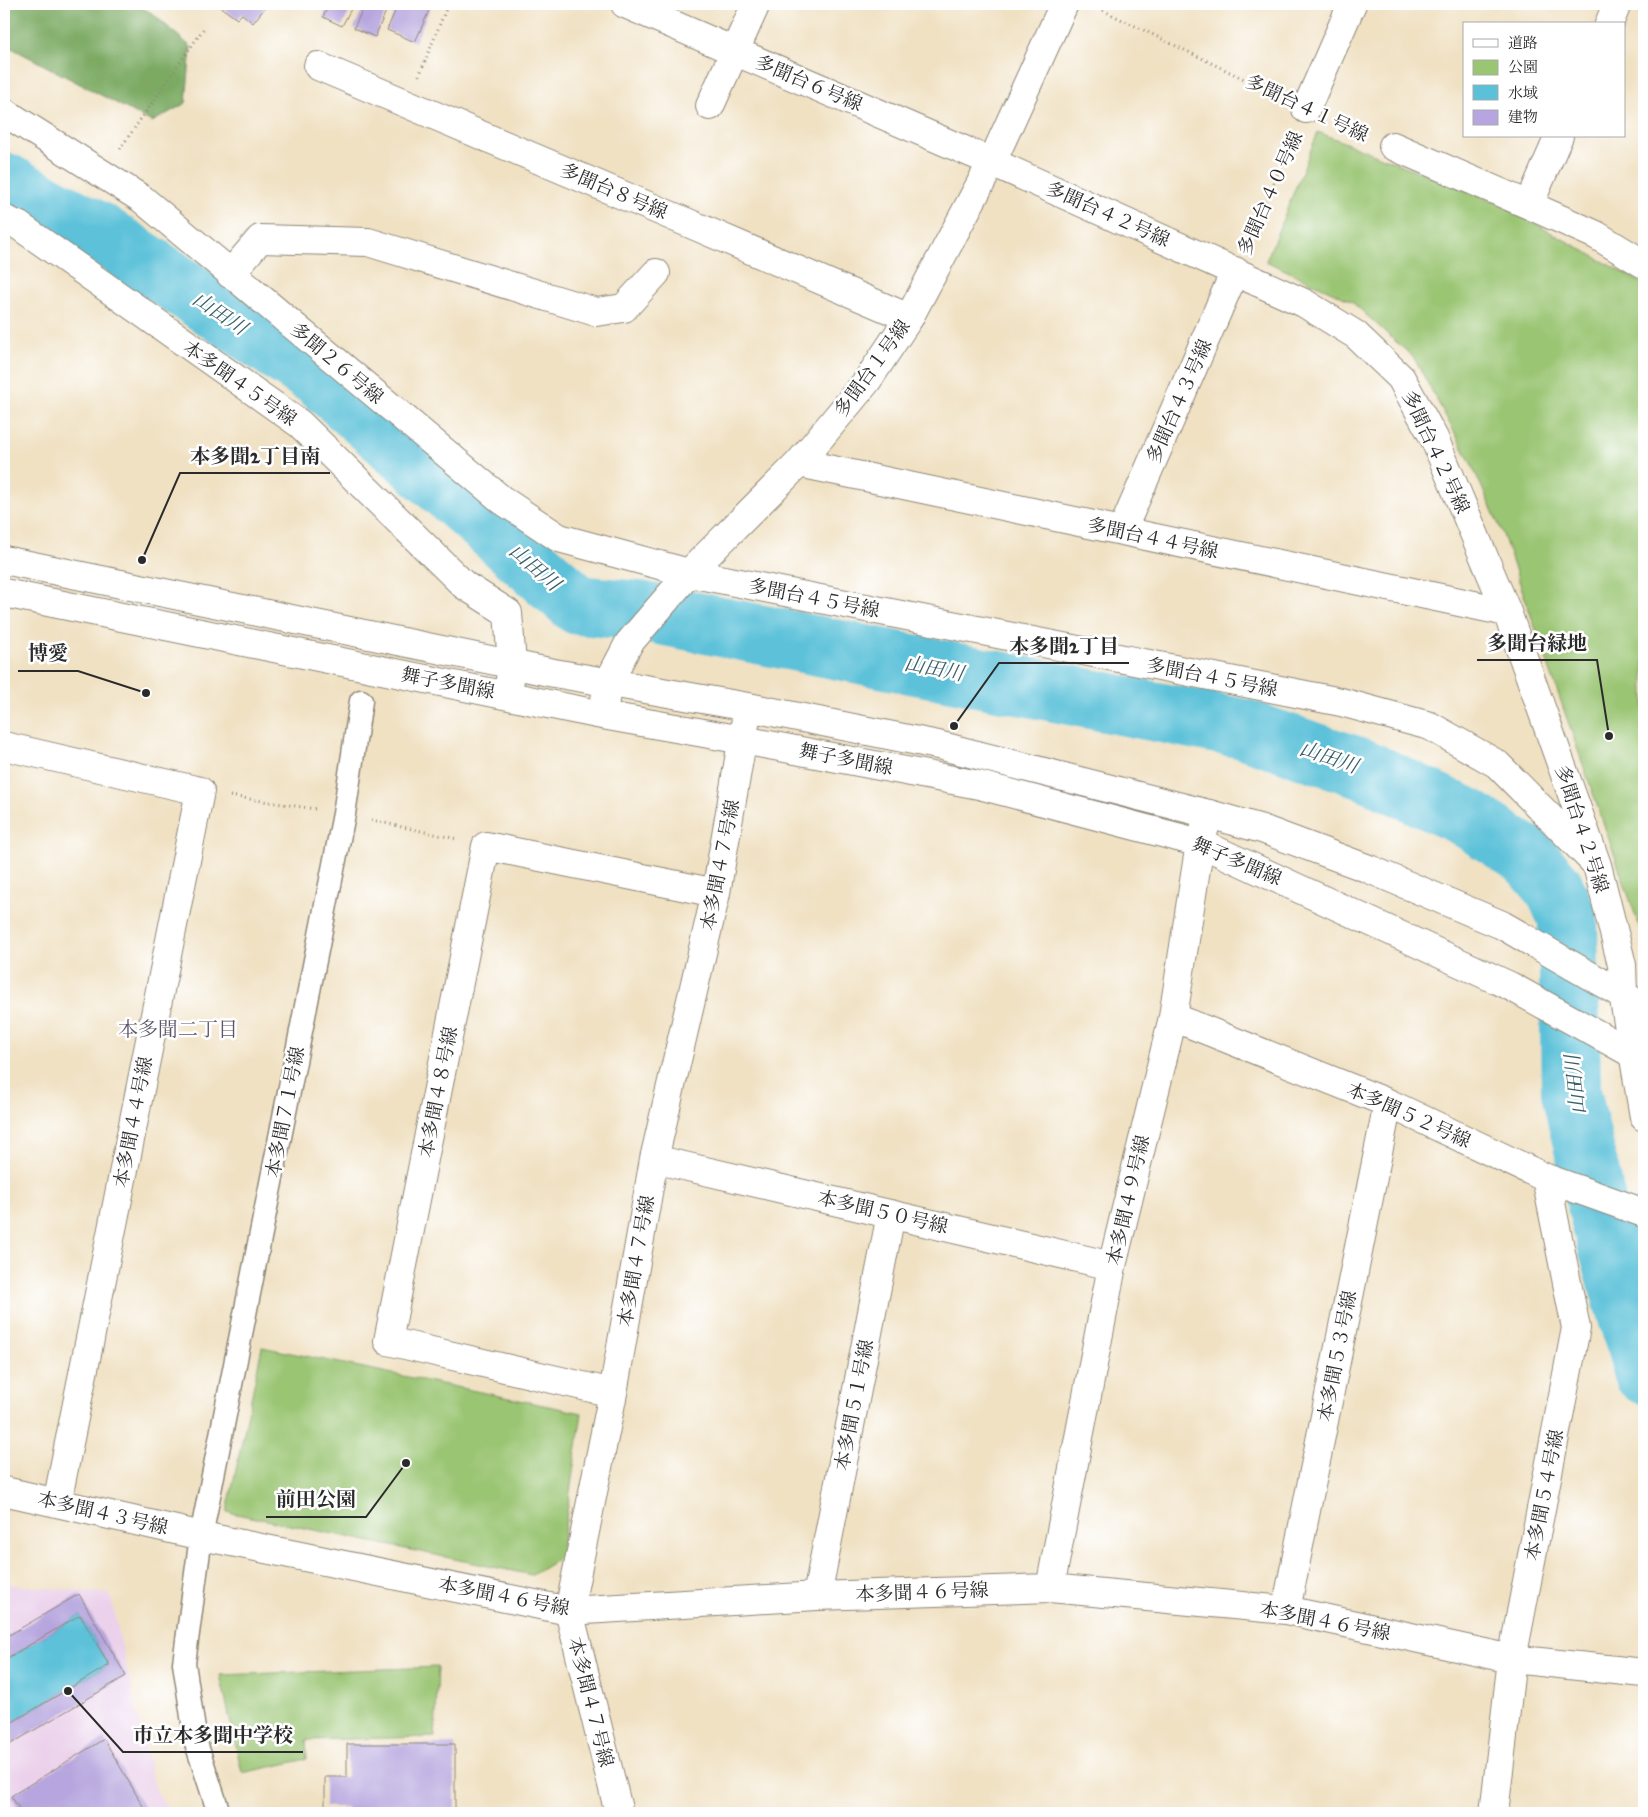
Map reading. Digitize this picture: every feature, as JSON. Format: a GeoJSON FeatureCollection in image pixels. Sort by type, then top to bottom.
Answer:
{"type":"FeatureCollection","features":[{"type":"Feature","properties":{"kind":"street","name":"多聞台６号線"},"geometry":{"type":"LineString","coordinates":[[625,4],[992,162]]}},
{"type":"Feature","properties":{"kind":"street"},"geometry":{"type":"LineString","coordinates":[[710,106],[756,4]]}},
{"type":"Feature","properties":{"kind":"street","name":"多聞台１号線"},"geometry":{"type":"LineString","coordinates":[[602,716],[608,683],[629,643],[689,573],[799,463],[867,380],[909,318],[992,162],[1064,4]]}},
{"type":"Feature","properties":{"kind":"street","name":"多聞台４０号線"},"geometry":{"type":"LineString","coordinates":[[1306,109],[1352,4]]}},
{"type":"Feature","properties":{"kind":"street"},"geometry":{"type":"LineString","coordinates":[[1609,22],[1617,4]]}},
{"type":"Feature","properties":{"kind":"street","name":"多聞台８号線"},"geometry":{"type":"LineString","coordinates":[[318,66],[909,318]]}},
{"type":"Feature","properties":{"kind":"street","name":"多聞２６号線"},"geometry":{"type":"LineString","coordinates":[[4,112],[142,200],[502,500],[559,538],[689,573]]}},
{"type":"Feature","properties":{"kind":"street"},"geometry":{"type":"LineString","coordinates":[[1529,206],[1558,138]]}},
{"type":"Feature","properties":{"kind":"street","name":"多聞台４１号線"},"geometry":{"type":"LineString","coordinates":[[1393,146],[1596,235],[1644,264]]}},
{"type":"Feature","properties":{"kind":"street","name":"多聞台４２号線"},"geometry":{"type":"LineString","coordinates":[[992,162],[1304,303],[1356,335],[1401,378],[1434,438],[1507,612],[1633,969],[1634,1001]]}},
{"type":"Feature","properties":{"kind":"street","name":"本多聞４５号線"},"geometry":{"type":"LineString","coordinates":[[4,219],[18,225],[300,424],[464,585],[508,613],[512,664],[508,696]]}},
{"type":"Feature","properties":{"kind":"street"},"geometry":{"type":"LineString","coordinates":[[230,274],[260,239],[368,242],[596,312],[624,308],[656,273]]}},
{"type":"Feature","properties":{"kind":"street","name":"多聞台４３号線"},"geometry":{"type":"LineString","coordinates":[[1122,531],[1235,272]]}},
{"type":"Feature","properties":{"kind":"street","name":"多聞台４４号線"},"geometry":{"type":"LineString","coordinates":[[799,463],[1507,612]]}},
{"type":"Feature","properties":{"kind":"street","name":"舞子多聞線"},"geometry":{"type":"LineString","coordinates":[[6,569],[608,683],[748,707],[938,745],[1210,814],[1262,829],[1369,869],[1502,926],[1634,1001]]}},
{"type":"Feature","properties":{"kind":"street","name":"多聞台４５号線"},"geometry":{"type":"LineString","coordinates":[[689,573],[1341,702],[1430,726],[1497,764],[1597,865]]}},
{"type":"Feature","properties":{"kind":"street","name":"舞子多聞線"},"geometry":{"type":"LineString","coordinates":[[4,593],[602,716],[743,740],[979,785],[1200,843],[1510,986],[1638,1056]]}},
{"type":"Feature","properties":{"kind":"street","name":"本多聞７１号線"},"geometry":{"type":"LineString","coordinates":[[219,1813],[196,1743],[184,1663],[202,1536],[344,814],[361,701]]}},
{"type":"Feature","properties":{"kind":"street","name":"本多聞４７号線"},"geometry":{"type":"LineString","coordinates":[[619,1813],[569,1611],[613,1393],[654,1159],[716,893],[748,707]]}},
{"type":"Feature","properties":{"kind":"street","name":"本多聞４４号線"},"geometry":{"type":"LineString","coordinates":[[4,746],[200,791],[57,1503]]}},
{"type":"Feature","properties":{"kind":"street","name":"本多聞４９号線"},"geometry":{"type":"LineString","coordinates":[[1050,1588],[1112,1266],[1173,1017],[1200,843],[1210,814]]}},
{"type":"Feature","properties":{"kind":"street","name":"本多聞４８号線"},"geometry":{"type":"LineString","coordinates":[[613,1393],[388,1341],[486,846],[716,893]]}},
{"type":"Feature","properties":{"kind":"street"},"geometry":{"type":"LineString","coordinates":[[1634,1001],[1644,1117]]}},
{"type":"Feature","properties":{"kind":"street","name":"本多聞５２号線"},"geometry":{"type":"LineString","coordinates":[[1173,1017],[1388,1103],[1546,1178],[1644,1214]]}},
{"type":"Feature","properties":{"kind":"street","name":"本多聞５３号線"},"geometry":{"type":"LineString","coordinates":[[1286,1610],[1388,1103]]}},
{"type":"Feature","properties":{"kind":"street","name":"本多聞５０号線"},"geometry":{"type":"LineString","coordinates":[[654,1159],[1112,1266]]}},
{"type":"Feature","properties":{"kind":"street","name":"本多聞５４号線"},"geometry":{"type":"LineString","coordinates":[[1494,1813],[1512,1659],[1576,1328],[1546,1178]]}},
{"type":"Feature","properties":{"kind":"street","name":"本多聞５１号線"},"geometry":{"type":"LineString","coordinates":[[817,1596],[891,1214]]}},
{"type":"Feature","properties":{"kind":"street","name":"本多聞４３号線"},"geometry":{"type":"LineString","coordinates":[[4,1491],[202,1536]]}},
{"type":"Feature","properties":{"kind":"street","name":"本多聞４６号線"},"geometry":{"type":"LineString","coordinates":[[202,1536],[569,1611],[817,1596],[1050,1588],[1286,1610],[1512,1659],[1644,1673]]}},
{"type":"Feature","properties":{"kind":"path"},"geometry":{"type":"LineString","coordinates":[[408,104],[448,4]]}},
{"type":"Feature","properties":{"kind":"path","name":"多聞台４１号線"},"geometry":{"type":"LineString","coordinates":[[1089,4],[1306,109],[1393,146]]}},
{"type":"Feature","properties":{"kind":"path"},"geometry":{"type":"LineString","coordinates":[[103,175],[204,28]]}},
{"type":"Feature","properties":{"kind":"path","name":"多聞台４０号線"},"geometry":{"type":"LineString","coordinates":[[1235,272],[1306,109]]}},
{"type":"Feature","properties":{"kind":"shaded area"},"geometry":{"type":"Polygon","coordinates":[[[4,1584],[110,1594],[154,1787],[170,1813],[4,1813],[4,1584]]]}},
{"type":"Feature","properties":{"kind":"green space"},"geometry":{"type":"Polygon","coordinates":[[[4,4],[134,4],[152,13],[191,47],[186,103],[152,122],[4,44],[4,4]]]}},
{"type":"Feature","properties":{"kind":"green space"},"geometry":{"type":"Polygon","coordinates":[[[1318,132],[1496,202],[1644,284],[1644,940],[1502,532],[1470,461],[1414,358],[1351,301],[1266,261],[1318,132]]]}},
{"type":"Feature","properties":{"kind":"green space"},"geometry":{"type":"Polygon","coordinates":[[[262,1347],[582,1413],[560,1558],[532,1575],[227,1512],[262,1347]]]}},
{"type":"Feature","properties":{"kind":"green space"},"geometry":{"type":"Polygon","coordinates":[[[438,1667],[435,1737],[306,1740],[307,1759],[242,1773],[220,1675],[438,1667]]]}},
{"type":"Feature","properties":{"kind":"water"},"geometry":{"type":"Polygon","coordinates":[[[80,1615],[109,1665],[4,1727],[4,1660],[80,1615]]]}},
{"type":"Feature","properties":{"kind":"building"},"geometry":{"type":"Polygon","coordinates":[[[221,4],[268,4],[253,23],[242,14],[237,19],[219,6],[221,4]]]}},
{"type":"Feature","properties":{"kind":"building"},"geometry":{"type":"Polygon","coordinates":[[[329,4],[359,4],[356,9],[352,7],[342,26],[323,17],[329,4]]]}},
{"type":"Feature","properties":{"kind":"building"},"geometry":{"type":"Polygon","coordinates":[[[365,4],[389,4],[375,37],[354,28],[365,4]]]}},
{"type":"Feature","properties":{"kind":"building"},"geometry":{"type":"Polygon","coordinates":[[[398,4],[432,4],[415,42],[387,30],[398,4]]]}},
{"type":"Feature","properties":{"kind":"building"},"geometry":{"type":"Polygon","coordinates":[[[79,1594],[126,1676],[4,1748],[4,1727],[109,1665],[80,1615],[4,1660],[4,1638],[79,1594]]]}},
{"type":"Feature","properties":{"kind":"building"},"geometry":{"type":"Polygon","coordinates":[[[104,1739],[147,1813],[22,1813],[11,1796],[104,1739]]]}},
{"type":"Feature","properties":{"kind":"building"},"geometry":{"type":"Polygon","coordinates":[[[347,1744],[455,1744],[455,1813],[347,1813],[347,1807],[325,1807],[325,1777],[347,1777],[347,1744]]]}},
{"type":"Feature","properties":{"kind":"waterway","name":"山田川"},"geometry":{"type":"LineString","coordinates":[[4,182],[100,233],[319,378],[578,605],[640,611],[1244,729],[1361,768],[1466,817],[1528,857],[1554,887],[1568,919],[1571,1092],[1600,1218],[1644,1374]]}},
{"type":"Feature","properties":{"kind":"place","name":"本多聞2丁目南"},"geometry":{"type":"Point","coordinates":[142,560]}},
{"type":"Feature","properties":{"kind":"place","name":"博愛"},"geometry":{"type":"Point","coordinates":[146,693]}},
{"type":"Feature","properties":{"kind":"place","name":"本多聞2丁目"},"geometry":{"type":"Point","coordinates":[954,726]}},
{"type":"Feature","properties":{"kind":"place","name":"多聞台緑地"},"geometry":{"type":"Point","coordinates":[1609,736]}},
{"type":"Feature","properties":{"kind":"place","name":"前田公園"},"geometry":{"type":"Point","coordinates":[406,1463]}},
{"type":"Feature","properties":{"kind":"place","name":"市立本多聞中学校"},"geometry":{"type":"Point","coordinates":[68,1691]}},
{"type":"Feature","properties":{"kind":"district","name":"本多聞二丁目"},"geometry":{"type":"Point","coordinates":[178,1029]}}]}
